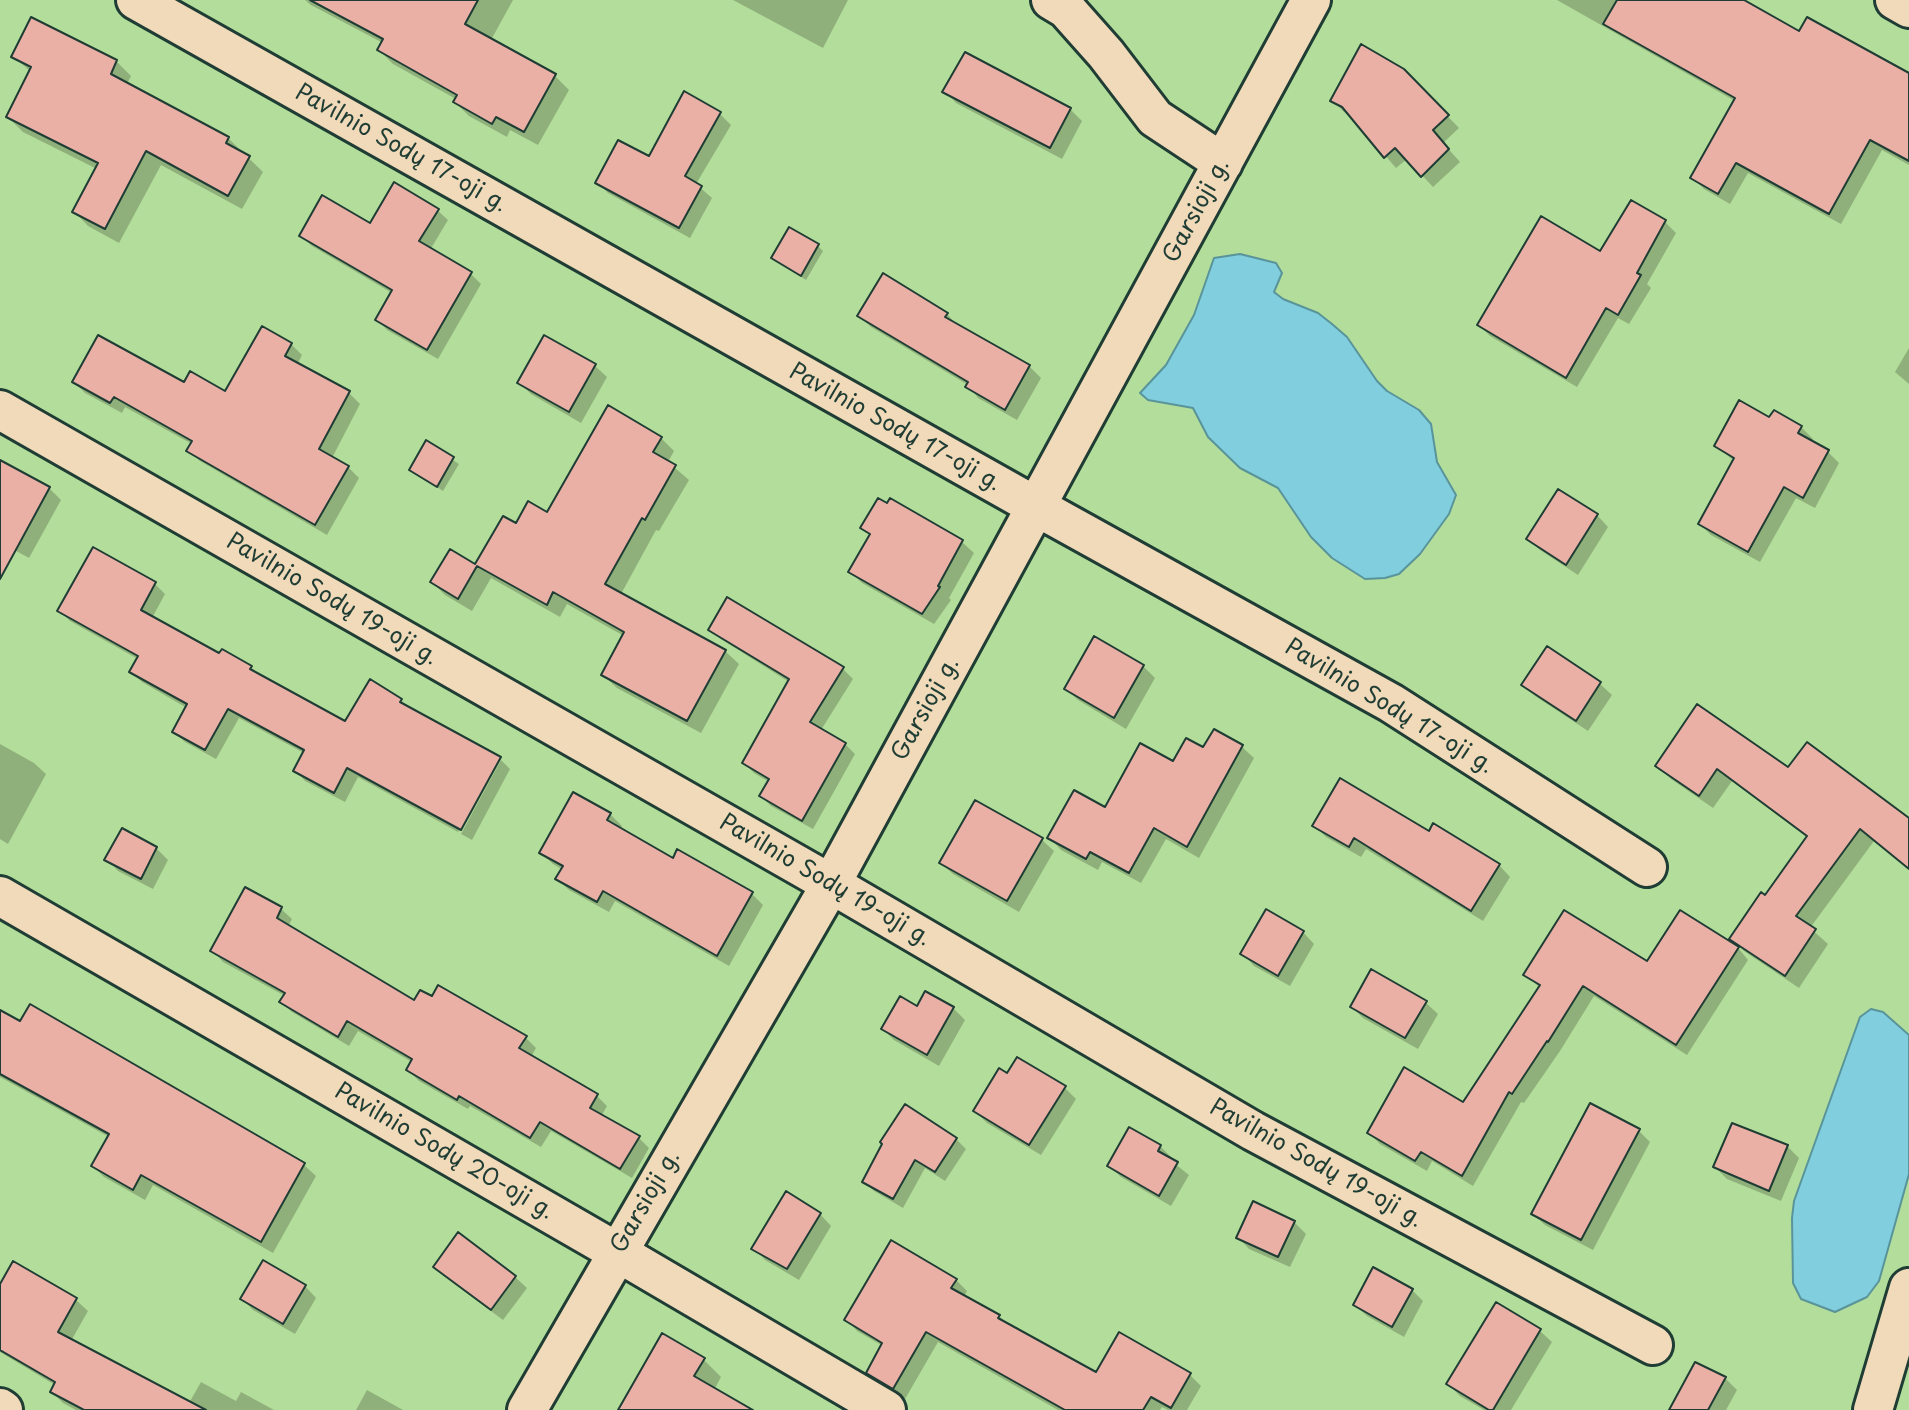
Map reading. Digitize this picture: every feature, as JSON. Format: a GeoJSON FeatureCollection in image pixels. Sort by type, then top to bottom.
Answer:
{"type":"FeatureCollection","features":[{"type":"Feature","properties":{"kind":"street","name":"Pavilnio Sodų 17-oji g."},"geometry":{"type":"LineString","coordinates":[[136,0],[1391,703],[1647,867]]}},
{"type":"Feature","properties":{"kind":"street"},"geometry":{"type":"LineString","coordinates":[[1051,0],[1066,9],[1098,45],[1155,118],[1223,163]]}},
{"type":"Feature","properties":{"kind":"street","name":"Garsioji g."},"geometry":{"type":"LineString","coordinates":[[527,1410],[831,884],[1311,0]]}},
{"type":"Feature","properties":{"kind":"street"},"geometry":{"type":"LineString","coordinates":[[1895,0],[1909,8]]}},
{"type":"Feature","properties":{"kind":"street","name":"Pavilnio Sodų 19-oji g."},"geometry":{"type":"LineString","coordinates":[[0,410],[831,884],[1253,1131],[1653,1345]]}},
{"type":"Feature","properties":{"kind":"street","name":"Pavilnio Sodų 20-oji g."},"geometry":{"type":"LineString","coordinates":[[0,896],[886,1410]]}},
{"type":"Feature","properties":{"kind":"street"},"geometry":{"type":"LineString","coordinates":[[1873,1410],[1909,1288]]}},
{"type":"Feature","properties":{"kind":"green space"},"geometry":{"type":"Polygon","coordinates":[[[0,0],[1909,0],[1909,1410],[0,1410],[0,0]]]}},
{"type":"Feature","properties":{"kind":"water"},"geometry":{"type":"Polygon","coordinates":[[[1240,254],[1276,263],[1282,273],[1274,292],[1283,299],[1318,313],[1332,324],[1347,337],[1377,381],[1387,391],[1419,410],[1431,424],[1437,462],[1456,495],[1449,514],[1420,554],[1399,574],[1365,579],[1332,558],[1311,537],[1278,488],[1240,468],[1208,437],[1193,408],[1148,400],[1140,393],[1166,365],[1194,315],[1214,258],[1240,254]]]}},
{"type":"Feature","properties":{"kind":"water"},"geometry":{"type":"Polygon","coordinates":[[[1871,1009],[1883,1012],[1909,1035],[1909,1174],[1879,1281],[1867,1297],[1835,1312],[1801,1299],[1793,1283],[1794,1201],[1860,1017],[1871,1009]]]}},
{"type":"Feature","properties":{"kind":"building"},"geometry":{"type":"Polygon","coordinates":[[[310,0],[478,0],[465,24],[556,74],[524,132],[496,117],[492,124],[453,102],[457,95],[377,50],[383,39],[310,0]]]}},
{"type":"Feature","properties":{"kind":"building"},"geometry":{"type":"Polygon","coordinates":[[[1617,0],[1744,0],[1799,31],[1807,17],[1909,73],[1909,161],[1870,140],[1829,214],[1736,163],[1718,194],[1690,178],[1735,98],[1603,24],[1617,0]]]}},
{"type":"Feature","properties":{"kind":"building"},"geometry":{"type":"Polygon","coordinates":[[[31,17],[117,60],[111,74],[229,137],[226,143],[250,156],[228,196],[146,151],[105,229],[72,212],[98,163],[6,117],[31,67],[11,57],[31,17]]]}},
{"type":"Feature","properties":{"kind":"building"},"geometry":{"type":"Polygon","coordinates":[[[1361,44],[1404,69],[1449,115],[1433,130],[1449,149],[1421,177],[1395,148],[1384,158],[1342,107],[1330,101],[1361,44]]]}},
{"type":"Feature","properties":{"kind":"building"},"geometry":{"type":"Polygon","coordinates":[[[965,52],[1071,108],[1050,148],[942,92],[965,52]]]}},
{"type":"Feature","properties":{"kind":"building"},"geometry":{"type":"Polygon","coordinates":[[[684,91],[721,112],[685,176],[702,186],[679,228],[595,183],[618,140],[649,156],[684,91]]]}},
{"type":"Feature","properties":{"kind":"building"},"geometry":{"type":"Polygon","coordinates":[[[394,182],[439,209],[419,241],[472,272],[427,350],[375,320],[392,290],[299,236],[322,195],[370,223],[394,182]]]}},
{"type":"Feature","properties":{"kind":"building"},"geometry":{"type":"Polygon","coordinates":[[[1631,200],[1666,220],[1637,273],[1641,275],[1618,315],[1606,308],[1566,378],[1477,325],[1541,216],[1600,251],[1631,200]]]}},
{"type":"Feature","properties":{"kind":"building"},"geometry":{"type":"Polygon","coordinates":[[[789,227],[819,244],[801,276],[771,258],[789,227]]]}},
{"type":"Feature","properties":{"kind":"building"},"geometry":{"type":"Polygon","coordinates":[[[883,273],[948,313],[945,317],[1030,365],[1005,410],[965,387],[968,382],[857,316],[883,273]]]}},
{"type":"Feature","properties":{"kind":"building"},"geometry":{"type":"Polygon","coordinates":[[[262,326],[292,343],[285,356],[350,391],[319,449],[349,466],[315,525],[186,451],[192,441],[114,397],[110,403],[72,382],[98,335],[184,382],[190,371],[225,391],[262,326]]]}},
{"type":"Feature","properties":{"kind":"building"},"geometry":{"type":"Polygon","coordinates":[[[544,335],[596,364],[569,412],[517,383],[544,335]]]}},
{"type":"Feature","properties":{"kind":"building"},"geometry":{"type":"Polygon","coordinates":[[[1739,400],[1769,417],[1774,410],[1802,426],[1798,433],[1829,450],[1803,498],[1784,487],[1748,552],[1698,524],[1734,458],[1714,446],[1739,400]]]}},
{"type":"Feature","properties":{"kind":"building"},"geometry":{"type":"Polygon","coordinates":[[[608,405],[662,437],[653,452],[676,465],[605,584],[726,650],[687,721],[601,675],[624,632],[553,592],[547,605],[477,566],[458,599],[430,582],[450,549],[475,564],[503,516],[516,523],[528,501],[547,512],[608,405]]]}},
{"type":"Feature","properties":{"kind":"building"},"geometry":{"type":"Polygon","coordinates":[[[426,440],[454,457],[437,487],[409,470],[426,440]]]}},
{"type":"Feature","properties":{"kind":"building"},"geometry":{"type":"Polygon","coordinates":[[[0,460],[50,487],[0,579],[0,460]]]}},
{"type":"Feature","properties":{"kind":"building"},"geometry":{"type":"Polygon","coordinates":[[[1558,489],[1598,514],[1566,565],[1526,539],[1558,489]]]}},
{"type":"Feature","properties":{"kind":"building"},"geometry":{"type":"Polygon","coordinates":[[[878,498],[887,503],[890,498],[963,540],[938,586],[940,587],[922,614],[848,572],[870,534],[860,528],[878,498]]]}},
{"type":"Feature","properties":{"kind":"building"},"geometry":{"type":"Polygon","coordinates":[[[93,547],[156,582],[141,610],[219,653],[222,649],[252,666],[250,669],[345,721],[370,679],[402,699],[400,702],[501,757],[461,830],[347,768],[334,793],[293,771],[304,750],[228,709],[205,750],[172,732],[187,704],[129,672],[138,656],[57,611],[93,547]]]}},
{"type":"Feature","properties":{"kind":"building"},"geometry":{"type":"Polygon","coordinates":[[[727,597],[844,667],[810,722],[846,743],[802,821],[759,796],[769,779],[742,763],[789,679],[708,630],[727,597]]]}},
{"type":"Feature","properties":{"kind":"building"},"geometry":{"type":"Polygon","coordinates":[[[1094,636],[1144,665],[1114,718],[1064,689],[1094,636]]]}},
{"type":"Feature","properties":{"kind":"building"},"geometry":{"type":"Polygon","coordinates":[[[1547,646],[1601,682],[1576,721],[1521,685],[1547,646]]]}},
{"type":"Feature","properties":{"kind":"building"},"geometry":{"type":"Polygon","coordinates":[[[1697,704],[1788,767],[1807,742],[1909,818],[1909,869],[1860,829],[1796,916],[1816,929],[1785,976],[1729,939],[1761,892],[1765,895],[1807,836],[1717,769],[1699,796],[1655,766],[1697,704]]]}},
{"type":"Feature","properties":{"kind":"building"},"geometry":{"type":"Polygon","coordinates":[[[1214,729],[1243,745],[1187,847],[1154,828],[1129,873],[1090,852],[1086,859],[1047,838],[1074,790],[1105,807],[1140,743],[1173,761],[1186,738],[1203,747],[1214,729]]]}},
{"type":"Feature","properties":{"kind":"building"},"geometry":{"type":"Polygon","coordinates":[[[1340,778],[1429,831],[1433,823],[1500,864],[1471,911],[1354,838],[1349,847],[1312,826],[1340,778]]]}},
{"type":"Feature","properties":{"kind":"building"},"geometry":{"type":"Polygon","coordinates":[[[573,792],[611,813],[607,820],[673,858],[677,849],[753,892],[717,956],[603,891],[597,902],[555,879],[563,866],[539,853],[573,792]]]}},
{"type":"Feature","properties":{"kind":"building"},"geometry":{"type":"Polygon","coordinates":[[[975,800],[1043,838],[1007,901],[939,863],[975,800]]]}},
{"type":"Feature","properties":{"kind":"building"},"geometry":{"type":"Polygon","coordinates":[[[122,828],[157,847],[141,879],[104,860],[122,828]]]}},
{"type":"Feature","properties":{"kind":"building"},"geometry":{"type":"Polygon","coordinates":[[[245,887],[282,907],[277,918],[414,1000],[420,990],[432,996],[438,985],[527,1036],[519,1048],[598,1094],[590,1108],[640,1136],[620,1169],[540,1122],[530,1138],[459,1096],[457,1100],[406,1070],[412,1059],[347,1021],[338,1037],[279,1002],[285,993],[210,951],[245,887]]]}},
{"type":"Feature","properties":{"kind":"building"},"geometry":{"type":"Polygon","coordinates":[[[1266,909],[1304,931],[1278,976],[1240,954],[1266,909]]]}},
{"type":"Feature","properties":{"kind":"building"},"geometry":{"type":"Polygon","coordinates":[[[1564,910],[1647,961],[1680,910],[1739,947],[1676,1045],[1583,986],[1512,1094],[1509,1092],[1462,1176],[1421,1152],[1415,1161],[1367,1133],[1404,1067],[1463,1102],[1540,985],[1523,975],[1564,910]]]}},
{"type":"Feature","properties":{"kind":"building"},"geometry":{"type":"Polygon","coordinates":[[[1371,969],[1427,1001],[1405,1038],[1350,1007],[1371,969]]]}},
{"type":"Feature","properties":{"kind":"building"},"geometry":{"type":"Polygon","coordinates":[[[925,991],[954,1007],[927,1055],[881,1029],[900,996],[917,1006],[925,991]]]}},
{"type":"Feature","properties":{"kind":"building"},"geometry":{"type":"Polygon","coordinates":[[[30,1004],[305,1163],[261,1242],[141,1175],[133,1190],[91,1166],[109,1134],[0,1074],[0,1010],[20,1021],[30,1004]]]}},
{"type":"Feature","properties":{"kind":"building"},"geometry":{"type":"Polygon","coordinates":[[[1017,1057],[1066,1086],[1029,1145],[973,1111],[999,1068],[1007,1073],[1017,1057]]]}},
{"type":"Feature","properties":{"kind":"building"},"geometry":{"type":"Polygon","coordinates":[[[1590,1103],[1640,1129],[1581,1240],[1531,1214],[1590,1103]]]}},
{"type":"Feature","properties":{"kind":"building"},"geometry":{"type":"Polygon","coordinates":[[[905,1104],[957,1138],[935,1172],[915,1160],[893,1199],[862,1182],[882,1144],[880,1142],[905,1104]]]}},
{"type":"Feature","properties":{"kind":"building"},"geometry":{"type":"Polygon","coordinates":[[[1732,1123],[1788,1145],[1769,1191],[1713,1167],[1732,1123]]]}},
{"type":"Feature","properties":{"kind":"building"},"geometry":{"type":"Polygon","coordinates":[[[1129,1127],[1161,1145],[1158,1151],[1178,1162],[1159,1196],[1107,1166],[1129,1127]]]}},
{"type":"Feature","properties":{"kind":"building"},"geometry":{"type":"Polygon","coordinates":[[[786,1191],[821,1213],[787,1269],[751,1249],[786,1191]]]}},
{"type":"Feature","properties":{"kind":"building"},"geometry":{"type":"Polygon","coordinates":[[[1253,1201],[1295,1221],[1278,1257],[1236,1238],[1253,1201]]]}},
{"type":"Feature","properties":{"kind":"building"},"geometry":{"type":"Polygon","coordinates":[[[458,1232],[516,1276],[491,1310],[433,1267],[458,1232]]]}},
{"type":"Feature","properties":{"kind":"building"},"geometry":{"type":"Polygon","coordinates":[[[891,1240],[957,1279],[951,1288],[1000,1315],[998,1318],[1096,1372],[1119,1332],[1191,1373],[1171,1408],[1151,1397],[1143,1410],[1065,1410],[926,1332],[893,1389],[866,1373],[882,1343],[844,1320],[891,1240]]]}},
{"type":"Feature","properties":{"kind":"building"},"geometry":{"type":"Polygon","coordinates":[[[263,1260],[306,1285],[283,1324],[240,1299],[263,1260]]]}},
{"type":"Feature","properties":{"kind":"building"},"geometry":{"type":"Polygon","coordinates":[[[13,1261],[77,1298],[58,1332],[206,1410],[84,1410],[50,1392],[55,1382],[0,1350],[0,1284],[13,1261]]]}},
{"type":"Feature","properties":{"kind":"building"},"geometry":{"type":"Polygon","coordinates":[[[1373,1267],[1413,1289],[1392,1327],[1353,1305],[1373,1267]]]}},
{"type":"Feature","properties":{"kind":"building"},"geometry":{"type":"Polygon","coordinates":[[[1496,1302],[1541,1329],[1493,1410],[1489,1410],[1446,1384],[1496,1302]]]}},
{"type":"Feature","properties":{"kind":"building"},"geometry":{"type":"Polygon","coordinates":[[[662,1333],[705,1358],[694,1376],[753,1410],[618,1410],[662,1333]]]}},
{"type":"Feature","properties":{"kind":"building"},"geometry":{"type":"Polygon","coordinates":[[[1695,1362],[1726,1377],[1708,1410],[1669,1410],[1695,1362]]]}}]}
